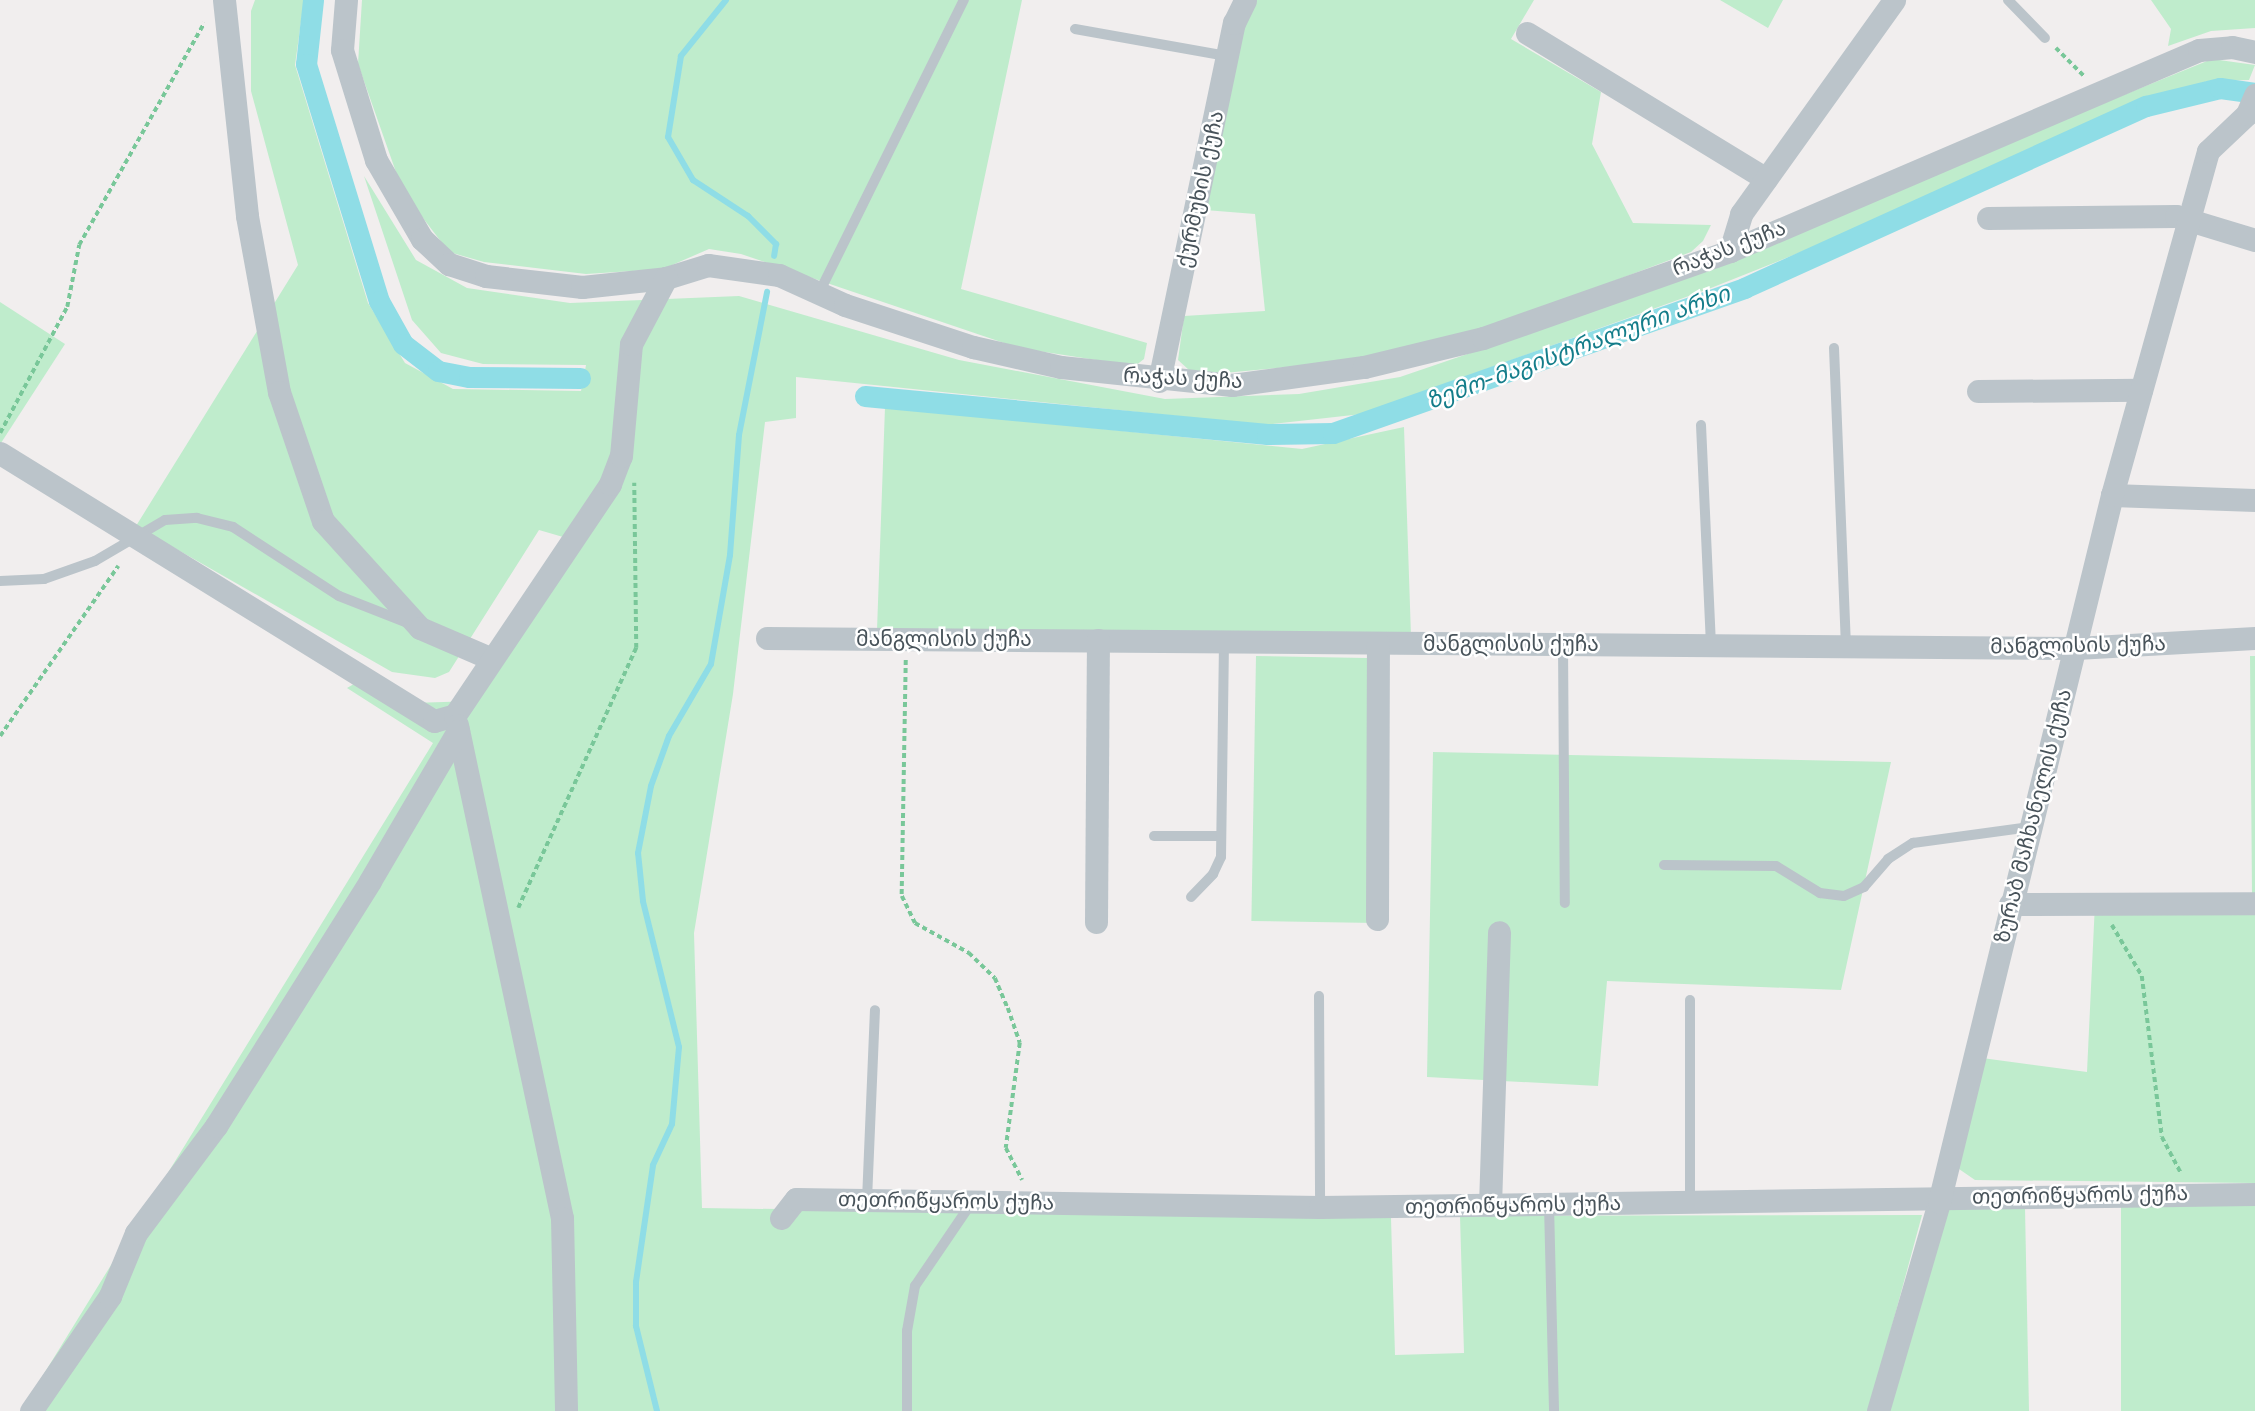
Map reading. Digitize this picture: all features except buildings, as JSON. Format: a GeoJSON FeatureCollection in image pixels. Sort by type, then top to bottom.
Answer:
{"type":"FeatureCollection","features":[{"type":"Feature","properties":{"kind":"street"},"geometry":{"type":"LineString","coordinates":[[224,0],[247,216],[279,392],[323,521],[420,628],[492,659]]}},
{"type":"Feature","properties":{"kind":"street","name":"რაჭას ქუჩა"},"geometry":{"type":"LineString","coordinates":[[346,0],[342,50],[376,160],[422,239],[449,264],[486,276],[582,286],[666,278],[708,265],[779,275],[819,293],[973,347],[1061,367],[1159,380],[1232,385],[1364,367],[1483,338],[1730,251],[2199,50],[2232,47],[2255,52]]}},
{"type":"Feature","properties":{"kind":"street","name":"ქურმუხის ქუჩა"},"geometry":{"type":"LineString","coordinates":[[1159,380],[1234,23],[1245,0]]}},
{"type":"Feature","properties":{"kind":"street"},"geometry":{"type":"LineString","coordinates":[[1730,251],[1741,214],[1894,0]]}},
{"type":"Feature","properties":{"kind":"street"},"geometry":{"type":"LineString","coordinates":[[1527,33],[1766,179]]}},
{"type":"Feature","properties":{"kind":"street","name":"ზურაბ მაჩხანელის ქუჩა"},"geometry":{"type":"LineString","coordinates":[[1878,1411],[1939,1202],[2112,495],[2208,151],[2251,104]]}},
{"type":"Feature","properties":{"kind":"street"},"geometry":{"type":"LineString","coordinates":[[1988,218],[2189,219],[2255,240]]}},
{"type":"Feature","properties":{"kind":"street"},"geometry":{"type":"LineString","coordinates":[[31,1411],[110,1296],[136,1233],[216,1126],[370,881],[492,659],[610,484],[621,456],[631,344],[666,278]]}},
{"type":"Feature","properties":{"kind":"street"},"geometry":{"type":"LineString","coordinates":[[1978,391],[2141,390]]}},
{"type":"Feature","properties":{"kind":"street"},"geometry":{"type":"LineString","coordinates":[[0,453],[139,536],[434,721],[456,722]]}},
{"type":"Feature","properties":{"kind":"street"},"geometry":{"type":"LineString","coordinates":[[2112,495],[2255,500]]}},
{"type":"Feature","properties":{"kind":"street","name":"მანგლისის ქუჩა"},"geometry":{"type":"LineString","coordinates":[[767,638],[2076,648],[2255,638]]}},
{"type":"Feature","properties":{"kind":"street"},"geometry":{"type":"LineString","coordinates":[[1096,922],[1098,640]]}},
{"type":"Feature","properties":{"kind":"street"},"geometry":{"type":"LineString","coordinates":[[1377,919],[1378,643]]}},
{"type":"Feature","properties":{"kind":"street"},"geometry":{"type":"LineString","coordinates":[[456,722],[562,1218],[566,1411]]}},
{"type":"Feature","properties":{"kind":"street"},"geometry":{"type":"LineString","coordinates":[[2010,904],[2102,907],[2255,903]]}},
{"type":"Feature","properties":{"kind":"street"},"geometry":{"type":"LineString","coordinates":[[1490,1205],[1500,932]]}},
{"type":"Feature","properties":{"kind":"street","name":"თეთრიწყაროს ქუჩა"},"geometry":{"type":"LineString","coordinates":[[781,1218],[796,1199],[1320,1207],[1939,1202],[1983,1195],[2255,1194]]}},
{"type":"Feature","properties":{"kind":"lane"},"geometry":{"type":"LineString","coordinates":[[819,293],[964,0]]}},
{"type":"Feature","properties":{"kind":"lane"},"geometry":{"type":"LineString","coordinates":[[2008,0],[2045,38]]}},
{"type":"Feature","properties":{"kind":"lane"},"geometry":{"type":"LineString","coordinates":[[1075,29],[1227,56]]}},
{"type":"Feature","properties":{"kind":"lane"},"geometry":{"type":"LineString","coordinates":[[1834,348],[1846,646]]}},
{"type":"Feature","properties":{"kind":"lane"},"geometry":{"type":"LineString","coordinates":[[1702,425],[1710,645]]}},
{"type":"Feature","properties":{"kind":"lane"},"geometry":{"type":"LineString","coordinates":[[0,581],[44,579],[95,562],[165,520],[197,518],[233,527],[339,596],[420,628]]}},
{"type":"Feature","properties":{"kind":"lane"},"geometry":{"type":"LineString","coordinates":[[1191,897],[1213,874],[1221,857],[1224,641]]}},
{"type":"Feature","properties":{"kind":"lane"},"geometry":{"type":"LineString","coordinates":[[1563,644],[1565,903]]}},
{"type":"Feature","properties":{"kind":"lane"},"geometry":{"type":"LineString","coordinates":[[1664,865],[1776,866],[1819,893],[1844,896],[1864,887],[1888,859],[1913,843],[2030,827]]}},
{"type":"Feature","properties":{"kind":"lane"},"geometry":{"type":"LineString","coordinates":[[1154,836],[1221,836]]}},
{"type":"Feature","properties":{"kind":"lane"},"geometry":{"type":"LineString","coordinates":[[1319,996],[1320,1207]]}},
{"type":"Feature","properties":{"kind":"lane"},"geometry":{"type":"LineString","coordinates":[[1690,1000],[1690,1204]]}},
{"type":"Feature","properties":{"kind":"lane"},"geometry":{"type":"LineString","coordinates":[[867,1199],[875,1010]]}},
{"type":"Feature","properties":{"kind":"lane"},"geometry":{"type":"LineString","coordinates":[[907,1411],[907,1331],[915,1286],[972,1202]]}},
{"type":"Feature","properties":{"kind":"lane"},"geometry":{"type":"LineString","coordinates":[[1549,1205],[1554,1411]]}},
{"type":"Feature","properties":{"kind":"path"},"geometry":{"type":"LineString","coordinates":[[0,433],[66,307],[79,245],[206,20]]}},
{"type":"Feature","properties":{"kind":"path"},"geometry":{"type":"LineString","coordinates":[[2045,38],[2099,91]]}},
{"type":"Feature","properties":{"kind":"path"},"geometry":{"type":"LineString","coordinates":[[503,942],[636,648],[638,588],[633,474]]}},
{"type":"Feature","properties":{"kind":"path"},"geometry":{"type":"LineString","coordinates":[[0,736],[139,536]]}},
{"type":"Feature","properties":{"kind":"path"},"geometry":{"type":"LineString","coordinates":[[907,639],[902,896],[915,923],[970,953],[995,978],[1020,1044],[1006,1148],[1015,1171],[1042,1202]]}},
{"type":"Feature","properties":{"kind":"path"},"geometry":{"type":"LineString","coordinates":[[2102,907],[2142,976],[2162,1137],[2192,1193]]}},
{"type":"Feature","properties":{"kind":"green space"},"geometry":{"type":"Polygon","coordinates":[[[255,0],[304,0],[295,65],[368,303],[405,363],[453,389],[581,391],[586,365],[483,364],[441,353],[412,320],[364,176],[416,260],[467,288],[570,303],[739,296],[959,360],[1165,399],[1299,394],[1400,377],[1588,313],[2212,59],[2255,65],[2249,80],[2208,81],[2129,105],[1851,232],[1711,288],[1362,414],[1264,425],[796,377],[796,418],[765,422],[733,694],[694,933],[702,1208],[1391,1218],[1395,1355],[1464,1353],[1460,1216],[1922,1215],[1869,1411],[21,1411],[433,743],[347,688],[359,681],[412,703],[475,701],[570,539],[539,530],[449,672],[435,678],[392,672],[136,526],[298,265],[251,91],[251,11],[255,0]]]}},
{"type":"Feature","properties":{"kind":"green space"},"geometry":{"type":"Polygon","coordinates":[[[362,0],[1022,0],[961,289],[1147,343],[1144,359],[1135,366],[1019,348],[741,254],[709,249],[663,269],[586,274],[484,262],[449,252],[403,192],[358,64],[362,0]]]}},
{"type":"Feature","properties":{"kind":"green space"},"geometry":{"type":"Polygon","coordinates":[[[1255,0],[1534,0],[1511,39],[1601,92],[1592,144],[1633,223],[1711,225],[1703,241],[1691,252],[1489,328],[1351,361],[1224,373],[1189,370],[1178,360],[1184,316],[1265,311],[1255,214],[1205,210],[1246,15],[1255,0]]]}},
{"type":"Feature","properties":{"kind":"green space"},"geometry":{"type":"Polygon","coordinates":[[[1720,0],[1783,0],[1768,28],[1720,0]]]}},
{"type":"Feature","properties":{"kind":"green space"},"geometry":{"type":"Polygon","coordinates":[[[2151,0],[2255,0],[2255,28],[2211,31],[2168,46],[2171,29],[2151,0]]]}},
{"type":"Feature","properties":{"kind":"green space"},"geometry":{"type":"Polygon","coordinates":[[[0,302],[65,344],[1,443],[0,442],[0,302]]]}},
{"type":"Feature","properties":{"kind":"green space"},"geometry":{"type":"Polygon","coordinates":[[[885,407],[1302,449],[1404,427],[1411,636],[877,630],[885,407]]]}},
{"type":"Feature","properties":{"kind":"green space"},"geometry":{"type":"Polygon","coordinates":[[[1256,656],[1380,658],[1375,923],[1251,921],[1256,656]]]}},
{"type":"Feature","properties":{"kind":"green space"},"geometry":{"type":"Polygon","coordinates":[[[2250,656],[2255,656],[2255,1183],[1975,1180],[1959,1169],[1958,1137],[1982,1058],[2087,1072],[2095,903],[2252,895],[2250,656]]]}},
{"type":"Feature","properties":{"kind":"green space"},"geometry":{"type":"Polygon","coordinates":[[[1433,752],[1891,762],[1841,990],[1607,981],[1598,1086],[1427,1077],[1433,752]]]}},
{"type":"Feature","properties":{"kind":"green space"},"geometry":{"type":"Polygon","coordinates":[[[2121,1205],[2255,1205],[2255,1411],[2121,1411],[2121,1205]]]}},
{"type":"Feature","properties":{"kind":"green space"},"geometry":{"type":"Polygon","coordinates":[[[2025,1208],[2029,1411],[1884,1411],[1942,1209],[2025,1208]]]}},
{"type":"Feature","properties":{"kind":"waterway","name":"ზემო-მაგისტრალური არხი"},"geometry":{"type":"LineString","coordinates":[[313,0],[306,64],[379,301],[403,344],[438,371],[469,377],[580,378]]}},
{"type":"Feature","properties":{"kind":"waterway"},"geometry":{"type":"LineString","coordinates":[[726,0],[681,56],[668,137],[693,180],[748,216],[776,244],[774,256]]}},
{"type":"Feature","properties":{"kind":"waterway","name":"ზემო-მაგისტრალური არხი"},"geometry":{"type":"LineString","coordinates":[[865,396],[1267,434],[1333,433],[1744,288],[2146,106],[2220,88],[2255,93]]}},
{"type":"Feature","properties":{"kind":"waterway"},"geometry":{"type":"LineString","coordinates":[[657,1411],[636,1326],[636,1282],[653,1165],[672,1124],[679,1047],[643,901],[638,853],[651,786],[669,736],[711,664],[730,555],[739,435],[767,292]]}}]}
